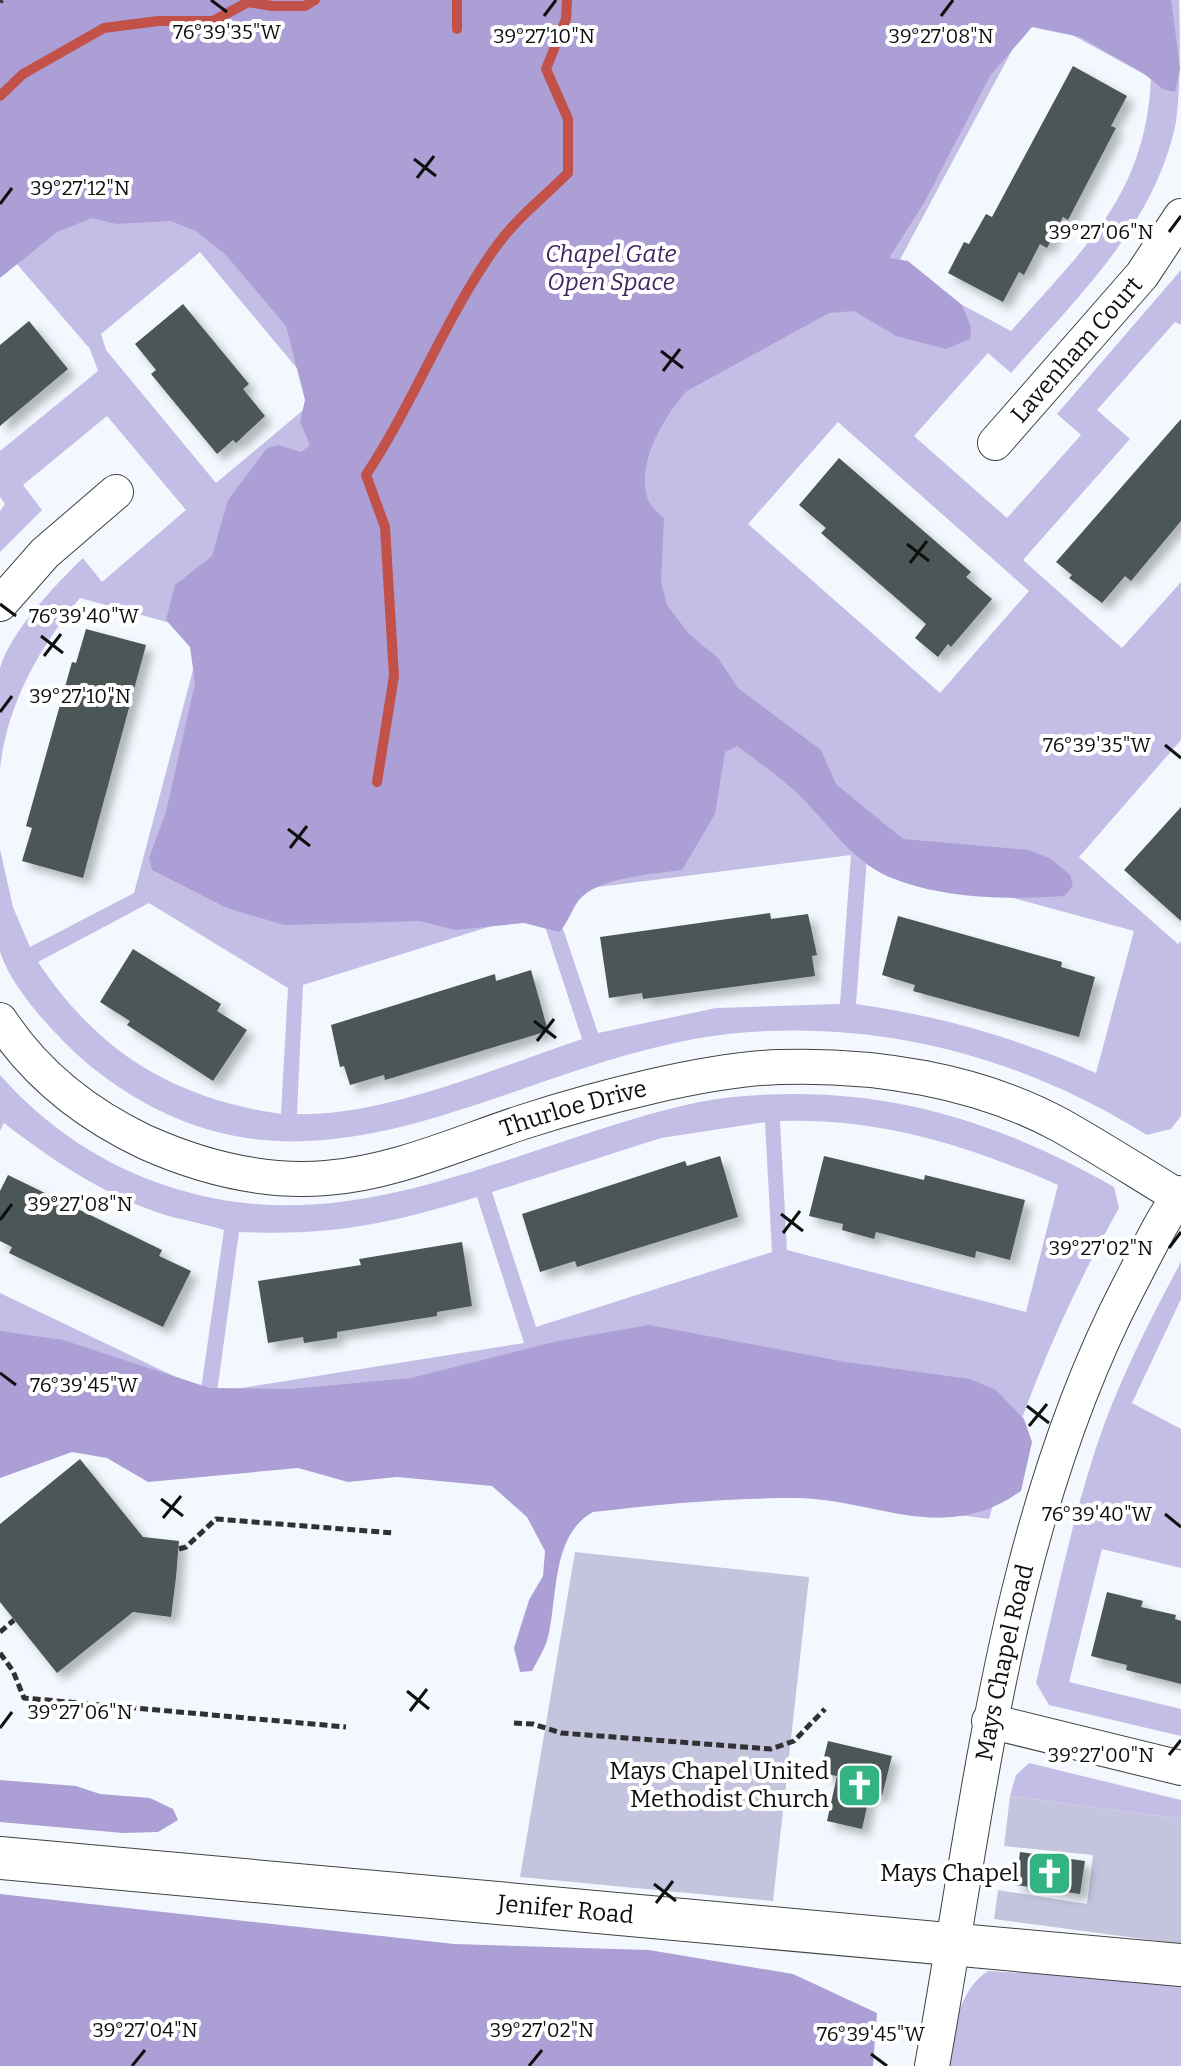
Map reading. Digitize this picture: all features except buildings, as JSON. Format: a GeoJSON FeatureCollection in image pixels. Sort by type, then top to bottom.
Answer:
{"type":"FeatureCollection","features":[{"type":"Feature","properties":{"kind":"street","name":"Lavenham Court"},"geometry":{"type":"LineString","coordinates":[[995,443],[1142,275],[1181,216]]}},
{"type":"Feature","properties":{"kind":"street"},"geometry":{"type":"LineString","coordinates":[[0,604],[45,553],[116,492]]}},
{"type":"Feature","properties":{"kind":"street","name":"Thurloe Drive"},"geometry":{"type":"LineString","coordinates":[[0,1020],[55,1085],[112,1126],[168,1152],[225,1171],[326,1178],[449,1149],[525,1122],[650,1089],[777,1067],[837,1067],[930,1080],[999,1098],[1058,1124],[1180,1196]]}},
{"type":"Feature","properties":{"kind":"street","name":"Mays Chapel Road"},"geometry":{"type":"LineString","coordinates":[[932,2066],[989,1721],[1068,1424],[1104,1335],[1180,1196]]}},
{"type":"Feature","properties":{"kind":"street"},"geometry":{"type":"LineString","coordinates":[[989,1721],[1181,1768]]}},
{"type":"Feature","properties":{"kind":"street","name":"Jenifer Road"},"geometry":{"type":"LineString","coordinates":[[0,1858],[1181,1965]]}},
{"type":"Feature","properties":{"kind":"path"},"geometry":{"type":"LineString","coordinates":[[179,1549],[186,1547],[216,1519],[394,1533]]}},
{"type":"Feature","properties":{"kind":"path"},"geometry":{"type":"LineString","coordinates":[[0,1632],[14,1620]]}},
{"type":"Feature","properties":{"kind":"path"},"geometry":{"type":"LineString","coordinates":[[0,1653],[13,1671],[24,1698],[346,1727]]}},
{"type":"Feature","properties":{"kind":"path"},"geometry":{"type":"LineString","coordinates":[[514,1723],[533,1724],[561,1733],[771,1749],[794,1741],[825,1709]]}},
{"type":"Feature","properties":{"kind":"green space","name":"Chapel Gate Open Space"},"geometry":{"type":"Polygon","coordinates":[[[0,0],[1171,0],[1180,68],[1175,92],[1163,89],[1143,73],[1080,37],[1032,27],[990,76],[924,203],[889,258],[908,261],[962,305],[971,327],[970,339],[946,349],[896,336],[854,311],[829,313],[687,391],[661,427],[645,471],[648,500],[664,519],[661,582],[667,605],[689,634],[718,658],[738,688],[821,750],[836,784],[903,839],[1029,850],[1051,859],[1070,875],[1073,886],[1064,896],[998,898],[931,890],[889,877],[862,860],[795,791],[737,746],[725,752],[715,814],[682,870],[627,878],[599,886],[579,900],[559,932],[524,923],[455,930],[420,921],[284,925],[227,908],[152,870],[149,858],[166,812],[195,683],[190,647],[166,620],[175,585],[212,556],[228,500],[267,448],[278,445],[301,452],[310,445],[300,422],[305,400],[286,326],[225,254],[196,231],[171,221],[116,224],[92,218],[57,232],[0,278],[0,0]]]}},
{"type":"Feature","properties":{"kind":"green space"},"geometry":{"type":"Polygon","coordinates":[[[16,0],[1179,0],[1176,122],[1166,159],[1151,194],[1132,226],[1087,287],[1011,373],[988,353],[914,436],[1007,518],[1081,435],[1057,414],[1181,270],[1181,325],[1175,322],[1097,410],[1130,439],[1023,560],[1122,648],[1181,582],[1181,740],[1079,857],[1178,944],[1181,941],[1181,1116],[1171,1129],[1147,1135],[1100,1108],[1002,1065],[899,1039],[792,1030],[737,1033],[654,1048],[414,1123],[336,1139],[258,1139],[179,1119],[98,1072],[41,1017],[6,966],[0,951],[0,849],[13,907],[30,947],[134,893],[203,632],[80,598],[51,637],[27,678],[10,722],[0,769],[0,668],[13,639],[83,558],[102,582],[186,510],[107,416],[23,485],[42,510],[0,552],[0,511],[5,504],[0,497],[0,451],[98,371],[90,349],[16,263],[16,0]],[[1032,13],[895,269],[1011,331],[1086,246],[1123,188],[1147,119],[1151,78],[1032,13]],[[200,252],[101,334],[106,350],[216,483],[320,396],[200,252]],[[838,422],[748,524],[940,693],[1029,591],[838,422]],[[851,855],[551,893],[598,1033],[716,1008],[840,1004],[851,855]],[[867,858],[856,1004],[978,1030],[1096,1073],[1134,931],[867,858]],[[149,903],[38,962],[62,994],[113,1046],[173,1083],[242,1107],[281,1114],[288,988],[149,903]],[[540,911],[303,985],[297,1114],[331,1113],[403,1099],[582,1039],[540,911]]]}},
{"type":"Feature","properties":{"kind":"green space"},"geometry":{"type":"Polygon","coordinates":[[[0,1075],[37,1111],[78,1143],[146,1178],[226,1201],[281,1205],[334,1203],[439,1181],[698,1102],[785,1094],[835,1095],[931,1110],[1023,1141],[1114,1187],[1119,1208],[1045,1360],[989,1519],[0,1389],[0,1293],[201,1389],[224,1230],[167,1215],[117,1196],[40,1150],[4,1123],[0,1131],[0,1075]],[[780,1121],[787,1250],[1026,1312],[1058,1185],[991,1158],[923,1137],[852,1124],[780,1121]],[[765,1122],[661,1138],[492,1192],[536,1327],[772,1252],[765,1122]],[[477,1197],[388,1221],[332,1230],[239,1232],[217,1392],[524,1343],[477,1197]]]}},
{"type":"Feature","properties":{"kind":"green space"},"geometry":{"type":"Polygon","coordinates":[[[1181,1262],[1181,1299],[1132,1403],[1181,1429],[1181,1568],[1102,1549],[1069,1682],[1181,1709],[1181,1736],[1049,1705],[1036,1683],[1075,1519],[1105,1422],[1140,1341],[1181,1262]]]}},
{"type":"Feature","properties":{"kind":"green space"},"geometry":{"type":"Polygon","coordinates":[[[649,1325],[846,1362],[970,1379],[996,1390],[1024,1419],[1032,1442],[1021,1491],[992,1507],[937,1518],[795,1498],[694,1502],[593,1512],[579,1522],[563,1551],[543,1650],[532,1671],[520,1672],[514,1648],[529,1600],[543,1576],[545,1551],[527,1517],[492,1486],[397,1477],[348,1482],[298,1468],[148,1482],[107,1458],[72,1452],[0,1478],[0,1331],[63,1340],[210,1388],[291,1389],[411,1378],[558,1341],[649,1325]]]}},
{"type":"Feature","properties":{"kind":"green space"},"geometry":{"type":"Polygon","coordinates":[[[1029,1763],[1181,1800],[1181,1819],[1010,1796],[1016,1775],[1029,1763]]]}},
{"type":"Feature","properties":{"kind":"green space"},"geometry":{"type":"Polygon","coordinates":[[[0,1780],[76,1786],[100,1794],[150,1798],[173,1809],[178,1820],[158,1832],[123,1833],[0,1822],[0,1780]]]}},
{"type":"Feature","properties":{"kind":"green space"},"geometry":{"type":"Polygon","coordinates":[[[0,1894],[454,1944],[649,1950],[793,1974],[877,2013],[873,2066],[0,2066],[0,1894]]]}},
{"type":"Feature","properties":{"kind":"green space"},"geometry":{"type":"Polygon","coordinates":[[[988,1971],[1181,1982],[1181,2066],[946,2066],[963,2001],[978,1979],[988,1971]]]}},
{"type":"Feature","properties":{"kind":"shaded area"},"geometry":{"type":"Polygon","coordinates":[[[575,1552],[809,1577],[773,1901],[520,1877],[575,1552]]]}},
{"type":"Feature","properties":{"kind":"shaded area"},"geometry":{"type":"Polygon","coordinates":[[[1010,1796],[1181,1819],[1181,1944],[994,1919],[998,1890],[1087,1904],[1093,1855],[1004,1846],[1010,1796]]]}},
{"type":"Feature","properties":{"kind":"waterway"},"geometry":{"type":"LineString","coordinates":[[0,96],[23,74],[104,28],[158,21],[213,21],[248,2],[305,6],[315,0]]}},
{"type":"Feature","properties":{"kind":"waterway"},"geometry":{"type":"LineString","coordinates":[[457,0],[457,29]]}},
{"type":"Feature","properties":{"kind":"waterway"},"geometry":{"type":"LineString","coordinates":[[377,782],[394,676],[385,527],[366,475],[479,271],[514,225],[568,173],[568,119],[546,69],[566,19],[567,0]]}},
{"type":"Feature","properties":{"kind":"place","name":"Mays Chapel United Methodist Church"},"geometry":{"type":"Point","coordinates":[860,1785]}},
{"type":"Feature","properties":{"kind":"place","name":"Mays Chapel"},"geometry":{"type":"Point","coordinates":[1050,1873]}}]}
